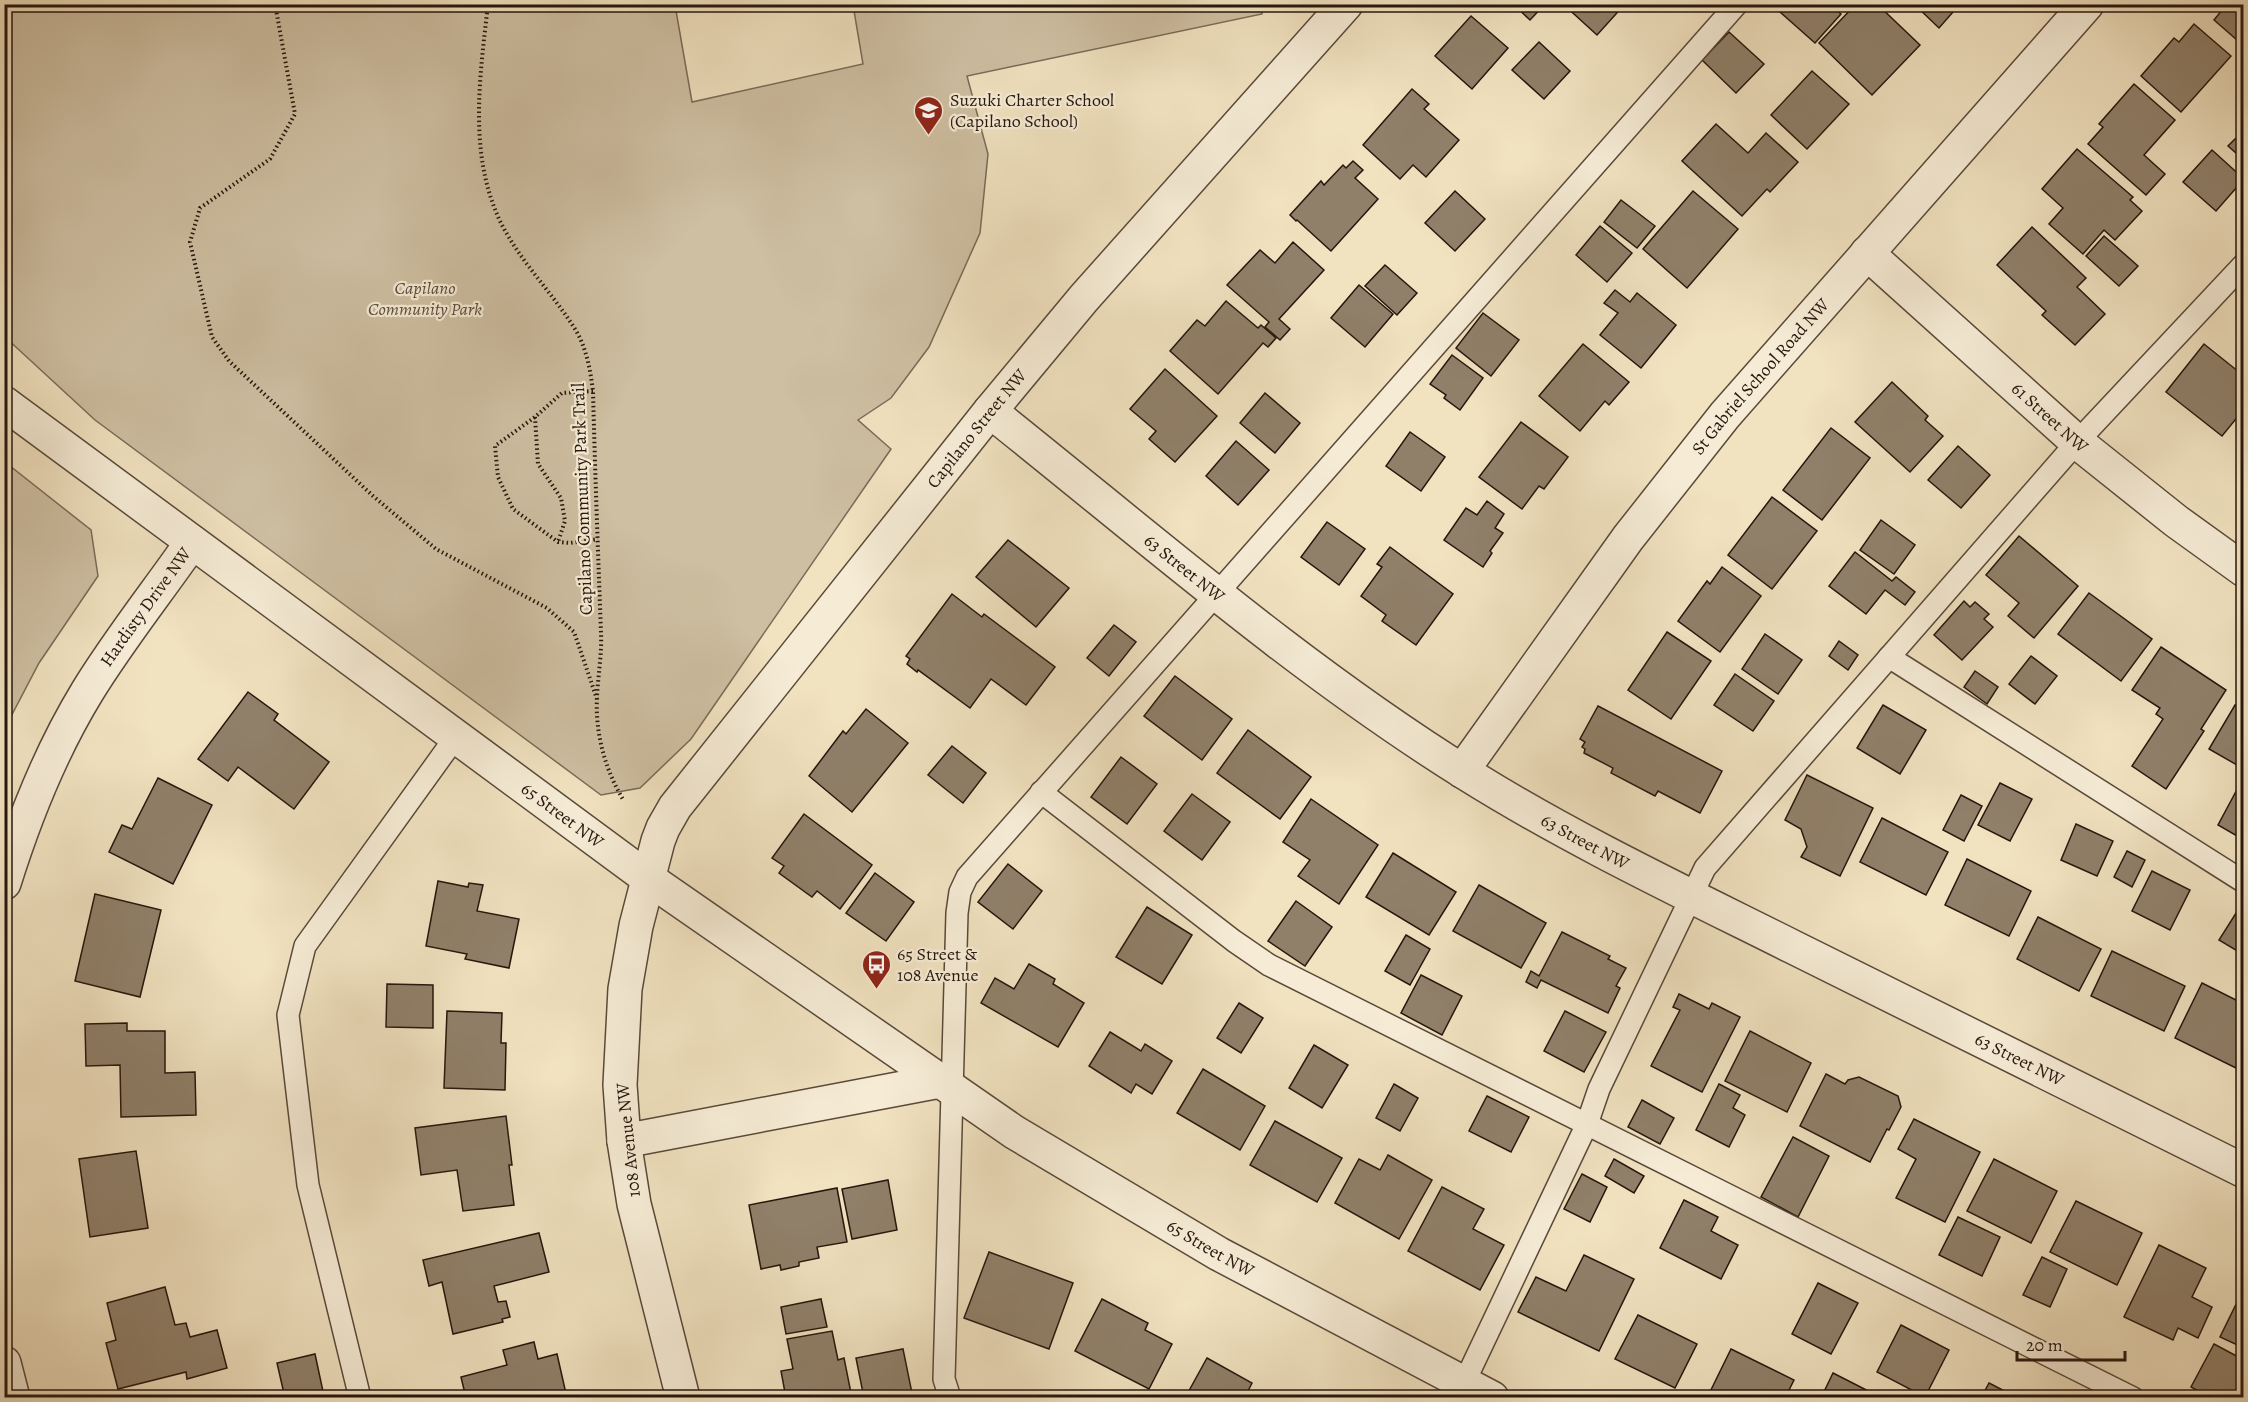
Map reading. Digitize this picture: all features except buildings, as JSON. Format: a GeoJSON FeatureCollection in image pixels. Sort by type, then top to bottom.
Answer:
{"type":"FeatureCollection","features":[{"type":"Feature","properties":{"kind":"street","name":"Capilano Street NW"},"geometry":{"type":"LineString","coordinates":[[649,879],[663,828],[675,807],[990,411],[1084,298],[1346,4]]}},
{"type":"Feature","properties":{"kind":"street","name":"St Gabriel School Road NW"},"geometry":{"type":"LineString","coordinates":[[1462,771],[1642,520],[1725,414],[2087,4]]}},
{"type":"Feature","properties":{"kind":"street","name":"61 Street NW"},"geometry":{"type":"LineString","coordinates":[[1867,253],[2078,442],[2176,521],[2244,570]]}},
{"type":"Feature","properties":{"kind":"street","name":"Hardisty Drive NW"},"geometry":{"type":"LineString","coordinates":[[4,403],[192,542],[88,690],[63,734],[40,782],[4,883]]}},
{"type":"Feature","properties":{"kind":"street","name":"63 Street NW"},"geometry":{"type":"LineString","coordinates":[[990,411],[1297,656],[1462,771],[1551,825],[2244,1171]]}},
{"type":"Feature","properties":{"kind":"street","name":"65 Street NW"},"geometry":{"type":"LineString","coordinates":[[192,542],[457,735],[649,879],[1014,1132],[1219,1254],[1478,1390]]}},
{"type":"Feature","properties":{"kind":"street","name":"108 Avenue NW"},"geometry":{"type":"LineString","coordinates":[[649,879],[636,926],[625,989],[620,1085],[624,1141],[634,1204],[683,1398]]}},
{"type":"Feature","properties":{"kind":"street"},"geometry":{"type":"LineString","coordinates":[[624,1141],[947,1086]]}},
{"type":"Feature","properties":{"kind":"street"},"geometry":{"type":"LineString","coordinates":[[4,1363],[13,1398]]}},
{"type":"Feature","properties":{"kind":"lane"},"geometry":{"type":"LineString","coordinates":[[950,1398],[944,1378],[947,1086],[957,913],[960,892],[967,877],[1737,4]]}},
{"type":"Feature","properties":{"kind":"lane"},"geometry":{"type":"LineString","coordinates":[[1478,1390],[1587,1124],[1599,1089],[1706,868],[2078,442],[2244,264]]}},
{"type":"Feature","properties":{"kind":"lane"},"geometry":{"type":"LineString","coordinates":[[1889,657],[2244,882]]}},
{"type":"Feature","properties":{"kind":"lane"},"geometry":{"type":"LineString","coordinates":[[360,1398],[308,1185],[288,1015],[304,946],[457,735]]}},
{"type":"Feature","properties":{"kind":"lane"},"geometry":{"type":"LineString","coordinates":[[1041,792],[1234,941],[1269,964],[2133,1398]]}},
{"type":"Feature","properties":{"kind":"path"},"geometry":{"type":"LineString","coordinates":[[275,4],[295,114],[270,159],[200,208],[190,242],[212,337],[229,361],[373,496],[436,549],[547,608],[574,632],[597,699]]}},
{"type":"Feature","properties":{"kind":"path","name":"Capilano Community Park Trail"},"geometry":{"type":"LineString","coordinates":[[488,4],[478,118],[481,152],[489,191],[500,220],[519,254],[574,327],[589,363],[593,391],[602,638],[597,724],[601,746],[615,786],[624,801]]}},
{"type":"Feature","properties":{"kind":"path"},"geometry":{"type":"LineString","coordinates":[[593,391],[562,393],[535,417],[495,446],[498,477],[513,509],[558,542],[570,543],[597,539]]}},
{"type":"Feature","properties":{"kind":"path"},"geometry":{"type":"LineString","coordinates":[[535,417],[538,464],[561,498],[565,521],[558,542]]}},
{"type":"Feature","properties":{"kind":"green space","name":"Capilano Community Park"},"geometry":{"type":"Polygon","coordinates":[[[5,5],[675,5],[692,102],[863,64],[853,5],[1261,5],[1262,14],[967,76],[988,154],[980,233],[929,347],[891,398],[858,420],[891,449],[691,739],[640,788],[601,795],[95,420],[5,337],[5,5]]]}},
{"type":"Feature","properties":{"kind":"green space"},"geometry":{"type":"Polygon","coordinates":[[[5,462],[91,530],[98,576],[39,663],[5,728],[5,462]]]}},
{"type":"Feature","properties":{"kind":"place","name":"Suzuki Charter School (Capilano School)"},"geometry":{"type":"Point","coordinates":[929,136]}},
{"type":"Feature","properties":{"kind":"place","name":"65 Street & 108 Avenue"},"geometry":{"type":"Point","coordinates":[876,990]}}]}
